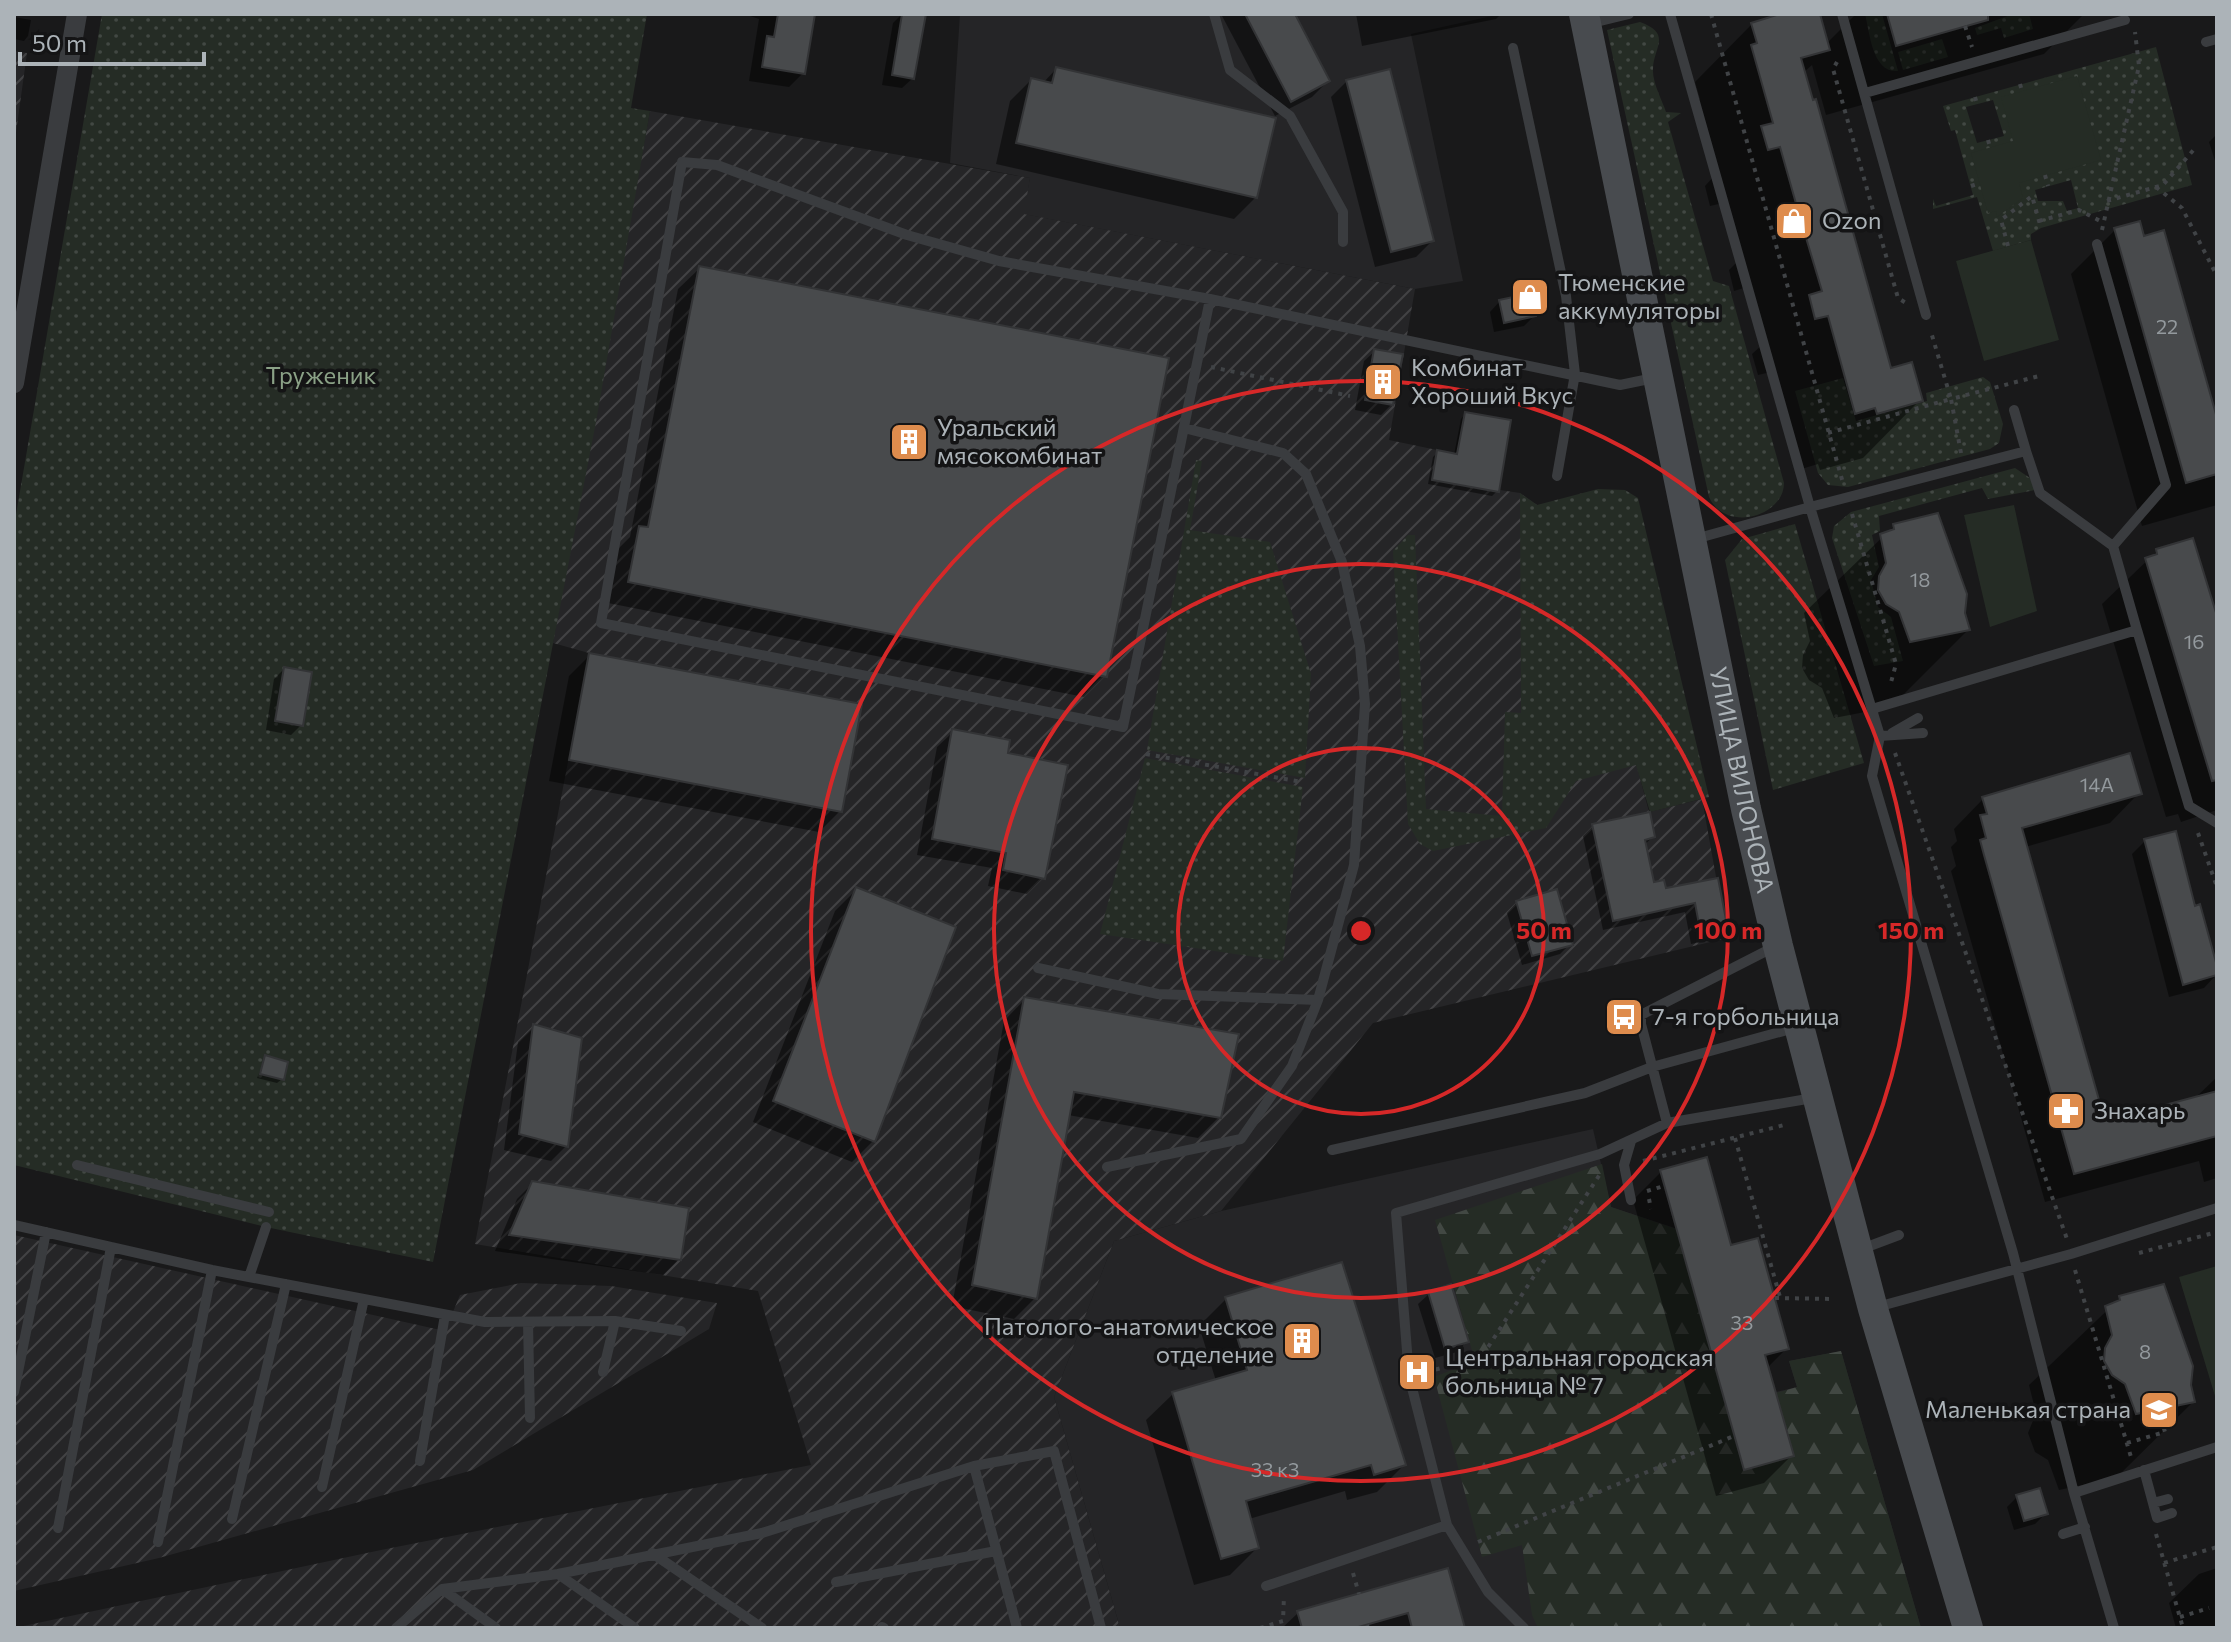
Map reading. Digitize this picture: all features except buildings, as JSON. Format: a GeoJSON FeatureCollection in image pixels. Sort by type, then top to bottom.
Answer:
{"type":"FeatureCollection","features":[{"type":"Feature","properties":{"kind":"street"},"geometry":{"type":"LineString","coordinates":[[14,383],[77,14]]}},
{"type":"Feature","properties":{"kind":"street","name":"УЛИЦА ВИЛОНОВА"},"geometry":{"type":"LineString","coordinates":[[1585,19],[1746,809],[1778,946],[1873,1309],[1968,1628]]}},
{"type":"Feature","properties":{"kind":"lane"},"geometry":{"type":"LineString","coordinates":[[1214,14],[1230,70],[1290,116],[1343,212],[1343,242]]}},
{"type":"Feature","properties":{"kind":"lane"},"geometry":{"type":"LineString","coordinates":[[1585,19],[1629,14]]}},
{"type":"Feature","properties":{"kind":"lane"},"geometry":{"type":"LineString","coordinates":[[1670,14],[1810,507],[1872,709],[1885,735],[1872,776],[2013,1253],[2074,1493],[2114,1628]]}},
{"type":"Feature","properties":{"kind":"lane"},"geometry":{"type":"LineString","coordinates":[[1842,14],[1926,315]]}},
{"type":"Feature","properties":{"kind":"lane"},"geometry":{"type":"LineString","coordinates":[[1865,93],[2125,20]]}},
{"type":"Feature","properties":{"kind":"lane"},"geometry":{"type":"LineString","coordinates":[[1513,48],[1566,296],[1575,374],[1557,476]]}},
{"type":"Feature","properties":{"kind":"lane"},"geometry":{"type":"LineString","coordinates":[[1210,299],[1123,727],[601,623],[682,162],[717,165],[907,235],[999,261],[1210,299],[1620,385],[1660,377]]}},
{"type":"Feature","properties":{"kind":"lane"},"geometry":{"type":"LineString","coordinates":[[2097,244],[2166,485],[2113,546]]}},
{"type":"Feature","properties":{"kind":"lane"},"geometry":{"type":"LineString","coordinates":[[2014,410],[2040,493],[2113,546],[2189,806],[2217,823]]}},
{"type":"Feature","properties":{"kind":"lane"},"geometry":{"type":"LineString","coordinates":[[1107,1167],[1241,1139],[1292,1066],[1318,1000],[1354,865],[1365,704],[1360,646],[1342,562],[1306,474],[1283,453],[1184,428]]}},
{"type":"Feature","properties":{"kind":"lane"},"geometry":{"type":"LineString","coordinates":[[1693,540],[2026,451]]}},
{"type":"Feature","properties":{"kind":"lane"},"geometry":{"type":"LineString","coordinates":[[1872,709],[2137,630]]}},
{"type":"Feature","properties":{"kind":"lane"},"geometry":{"type":"LineString","coordinates":[[1885,735],[1918,718]]}},
{"type":"Feature","properties":{"kind":"lane"},"geometry":{"type":"LineString","coordinates":[[1885,735],[1923,733]]}},
{"type":"Feature","properties":{"kind":"lane"},"geometry":{"type":"LineString","coordinates":[[1667,1123],[1641,1015],[1778,946]]}},
{"type":"Feature","properties":{"kind":"lane"},"geometry":{"type":"LineString","coordinates":[[1038,968],[1158,994],[1318,1000]]}},
{"type":"Feature","properties":{"kind":"lane"},"geometry":{"type":"LineString","coordinates":[[1332,1150],[1585,1093],[1652,1067],[1798,1027]]}},
{"type":"Feature","properties":{"kind":"lane"},"geometry":{"type":"LineString","coordinates":[[1524,1628],[1488,1592],[1447,1525],[1409,1376],[1396,1213],[1600,1154],[1667,1123],[1816,1098]]}},
{"type":"Feature","properties":{"kind":"lane"},"geometry":{"type":"LineString","coordinates":[[1631,1141],[1624,1165],[1631,1200]]}},
{"type":"Feature","properties":{"kind":"lane"},"geometry":{"type":"LineString","coordinates":[[77,1165],[269,1212]]}},
{"type":"Feature","properties":{"kind":"lane"},"geometry":{"type":"LineString","coordinates":[[1873,1309],[2071,1254],[2217,1208]]}},
{"type":"Feature","properties":{"kind":"lane"},"geometry":{"type":"LineString","coordinates":[[14,1225],[212,1270],[485,1322],[615,1321],[681,1331]]}},
{"type":"Feature","properties":{"kind":"lane"},"geometry":{"type":"LineString","coordinates":[[249,1277],[266,1227]]}},
{"type":"Feature","properties":{"kind":"lane"},"geometry":{"type":"LineString","coordinates":[[14,1392],[46,1232]]}},
{"type":"Feature","properties":{"kind":"lane"},"geometry":{"type":"LineString","coordinates":[[1857,1251],[1899,1235]]}},
{"type":"Feature","properties":{"kind":"lane"},"geometry":{"type":"LineString","coordinates":[[58,1528],[111,1247]]}},
{"type":"Feature","properties":{"kind":"lane"},"geometry":{"type":"LineString","coordinates":[[158,1542],[212,1270]]}},
{"type":"Feature","properties":{"kind":"lane"},"geometry":{"type":"LineString","coordinates":[[232,1519],[286,1284]]}},
{"type":"Feature","properties":{"kind":"lane"},"geometry":{"type":"LineString","coordinates":[[322,1487],[364,1299]]}},
{"type":"Feature","properties":{"kind":"lane"},"geometry":{"type":"LineString","coordinates":[[420,1461],[445,1315]]}},
{"type":"Feature","properties":{"kind":"lane"},"geometry":{"type":"LineString","coordinates":[[603,1372],[615,1321]]}},
{"type":"Feature","properties":{"kind":"lane"},"geometry":{"type":"LineString","coordinates":[[528,1322],[530,1418]]}},
{"type":"Feature","properties":{"kind":"lane"},"geometry":{"type":"LineString","coordinates":[[2074,1493],[2217,1447]]}},
{"type":"Feature","properties":{"kind":"lane"},"geometry":{"type":"LineString","coordinates":[[396,1628],[442,1589],[558,1574],[762,1533],[974,1466],[1054,1451],[1101,1628]]}},
{"type":"Feature","properties":{"kind":"lane"},"geometry":{"type":"LineString","coordinates":[[974,1466],[1017,1628]]}},
{"type":"Feature","properties":{"kind":"lane"},"geometry":{"type":"LineString","coordinates":[[2140,1471],[2157,1518],[2172,1513]]}},
{"type":"Feature","properties":{"kind":"lane"},"geometry":{"type":"LineString","coordinates":[[2153,1503],[2168,1499]]}},
{"type":"Feature","properties":{"kind":"lane"},"geometry":{"type":"LineString","coordinates":[[1266,1586],[1447,1525]]}},
{"type":"Feature","properties":{"kind":"lane"},"geometry":{"type":"LineString","coordinates":[[2063,1534],[2085,1527]]}},
{"type":"Feature","properties":{"kind":"lane"},"geometry":{"type":"LineString","coordinates":[[836,1582],[996,1551]]}},
{"type":"Feature","properties":{"kind":"lane"},"geometry":{"type":"LineString","coordinates":[[652,1553],[762,1628]]}},
{"type":"Feature","properties":{"kind":"lane"},"geometry":{"type":"LineString","coordinates":[[558,1574],[635,1628]]}},
{"type":"Feature","properties":{"kind":"lane"},"geometry":{"type":"LineString","coordinates":[[442,1589],[496,1628]]}},
{"type":"Feature","properties":{"kind":"path"},"geometry":{"type":"LineString","coordinates":[[1713,14],[1828,433],[1896,664],[1884,705]]}},
{"type":"Feature","properties":{"kind":"path"},"geometry":{"type":"LineString","coordinates":[[1965,26],[1973,53]]}},
{"type":"Feature","properties":{"kind":"path"},"geometry":{"type":"LineString","coordinates":[[2109,209],[2107,201],[2139,66],[2134,28]]}},
{"type":"Feature","properties":{"kind":"path"},"geometry":{"type":"LineString","coordinates":[[1838,60],[1833,69],[1898,298],[1926,315],[1951,399],[1965,467]]}},
{"type":"Feature","properties":{"kind":"path"},"geometry":{"type":"LineString","coordinates":[[2020,84],[2022,91]]}},
{"type":"Feature","properties":{"kind":"path"},"geometry":{"type":"LineString","coordinates":[[1975,97],[1977,104]]}},
{"type":"Feature","properties":{"kind":"path"},"geometry":{"type":"LineString","coordinates":[[1988,140],[1990,147]]}},
{"type":"Feature","properties":{"kind":"path"},"geometry":{"type":"LineString","coordinates":[[2107,201],[2163,185],[2197,146]]}},
{"type":"Feature","properties":{"kind":"path"},"geometry":{"type":"LineString","coordinates":[[2045,175],[2048,186]]}},
{"type":"Feature","properties":{"kind":"path"},"geometry":{"type":"LineString","coordinates":[[1971,186],[1980,183]]}},
{"type":"Feature","properties":{"kind":"path"},"geometry":{"type":"LineString","coordinates":[[2156,187],[2182,208],[2217,276]]}},
{"type":"Feature","properties":{"kind":"path"},"geometry":{"type":"LineString","coordinates":[[2008,246],[2001,220],[2012,209],[2034,196],[2041,228]]}},
{"type":"Feature","properties":{"kind":"path"},"geometry":{"type":"LineString","coordinates":[[2039,221],[2079,210],[2104,223]]}},
{"type":"Feature","properties":{"kind":"path"},"geometry":{"type":"LineString","coordinates":[[1196,364],[1350,396]]}},
{"type":"Feature","properties":{"kind":"path"},"geometry":{"type":"LineString","coordinates":[[1828,433],[2039,376]]}},
{"type":"Feature","properties":{"kind":"path"},"geometry":{"type":"LineString","coordinates":[[1885,735],[2071,1254],[2127,1443],[2140,1471]]}},
{"type":"Feature","properties":{"kind":"path"},"geometry":{"type":"LineString","coordinates":[[1146,754],[1302,782]]}},
{"type":"Feature","properties":{"kind":"path"},"geometry":{"type":"LineString","coordinates":[[2189,806],[2217,887]]}},
{"type":"Feature","properties":{"kind":"path"},"geometry":{"type":"LineString","coordinates":[[1637,1162],[1788,1124]]}},
{"type":"Feature","properties":{"kind":"path"},"geometry":{"type":"LineString","coordinates":[[1735,1138],[1778,1297],[1834,1299]]}},
{"type":"Feature","properties":{"kind":"path"},"geometry":{"type":"LineString","coordinates":[[1409,1376],[1481,1358],[1593,1182],[1631,1141]]}},
{"type":"Feature","properties":{"kind":"path"},"geometry":{"type":"LineString","coordinates":[[1642,1177],[1651,1209]]}},
{"type":"Feature","properties":{"kind":"path"},"geometry":{"type":"LineString","coordinates":[[1647,1191],[1664,1186]]}},
{"type":"Feature","properties":{"kind":"path"},"geometry":{"type":"LineString","coordinates":[[2132,1255],[2217,1232]]}},
{"type":"Feature","properties":{"kind":"path"},"geometry":{"type":"LineString","coordinates":[[2075,1270],[2089,1266]]}},
{"type":"Feature","properties":{"kind":"path"},"geometry":{"type":"LineString","coordinates":[[2127,1443],[2165,1432],[2161,1419]]}},
{"type":"Feature","properties":{"kind":"path"},"geometry":{"type":"LineString","coordinates":[[1462,1548],[1734,1436]]}},
{"type":"Feature","properties":{"kind":"path"},"geometry":{"type":"LineString","coordinates":[[2153,1526],[2183,1628]]}},
{"type":"Feature","properties":{"kind":"path"},"geometry":{"type":"LineString","coordinates":[[2164,1563],[2217,1547]]}},
{"type":"Feature","properties":{"kind":"path"},"geometry":{"type":"LineString","coordinates":[[1260,1628],[1283,1621],[1285,1582]]}},
{"type":"Feature","properties":{"kind":"path"},"geometry":{"type":"LineString","coordinates":[[2180,1617],[2209,1608]]}},
{"type":"Feature","properties":{"kind":"shaded area"},"geometry":{"type":"Polygon","coordinates":[[[960,14],[1501,14],[1411,34],[1463,281],[1415,289],[1023,214],[1030,178],[950,163],[960,14]]]}},
{"type":"Feature","properties":{"kind":"shaded area"},"geometry":{"type":"Polygon","coordinates":[[[14,51],[27,53],[14,147],[14,51]]]}},
{"type":"Feature","properties":{"kind":"shaded area"},"geometry":{"type":"Polygon","coordinates":[[[650,111],[1030,178],[1024,214],[1415,289],[1389,440],[1437,450],[1432,480],[1520,493],[1537,505],[1589,585],[1649,812],[1702,799],[1727,938],[1373,1023],[1221,1211],[1114,1241],[1054,1397],[1120,1628],[14,1628],[381,1550],[811,1465],[758,1291],[475,1244],[589,653],[553,643],[650,111]]]}},
{"type":"Feature","properties":{"kind":"shaded area","name":"Центральная городская больница № 7"},"geometry":{"type":"Polygon","coordinates":[[[1593,1129],[1611,1207],[1675,1228],[1660,1170],[1707,1157],[1731,1245],[1758,1238],[1789,1349],[1766,1356],[1776,1392],[1797,1387],[1789,1361],[1841,1351],[1921,1628],[1120,1628],[1054,1397],[1114,1241],[1221,1211],[1593,1129]]]}},
{"type":"Feature","properties":{"kind":"shaded area"},"geometry":{"type":"Polygon","coordinates":[[[14,1235],[445,1331],[460,1295],[521,1283],[611,1286],[717,1303],[709,1329],[473,1470],[159,1558],[14,1591],[14,1235]]]}},
{"type":"Feature","properties":{"kind":"green space","name":"Труженик"},"geometry":{"type":"Polygon","coordinates":[[[102,14],[647,14],[631,108],[650,111],[596,422],[433,1262],[266,1227],[14,1165],[14,526],[102,14]]]}},
{"type":"Feature","properties":{"kind":"green space"},"geometry":{"type":"Polygon","coordinates":[[[1865,14],[1882,14],[1898,71],[1889,70],[1877,59],[1865,14]]]}},
{"type":"Feature","properties":{"kind":"green space"},"geometry":{"type":"Polygon","coordinates":[[[2013,14],[2029,14],[2033,29],[2004,38],[2001,28],[1977,35],[1975,28],[2013,14]]]}},
{"type":"Feature","properties":{"kind":"green space"},"geometry":{"type":"Polygon","coordinates":[[[1640,22],[1656,31],[1659,37],[1653,69],[1656,85],[1666,112],[1681,113],[1668,122],[1713,281],[1729,286],[1784,483],[1775,505],[1752,516],[1727,515],[1709,497],[1607,30],[1640,22]]]}},
{"type":"Feature","properties":{"kind":"green space"},"geometry":{"type":"Polygon","coordinates":[[[1942,39],[1948,57],[1903,70],[1898,52],[1942,39]]]}},
{"type":"Feature","properties":{"kind":"green space"},"geometry":{"type":"Polygon","coordinates":[[[2156,47],[2192,185],[2041,228],[2031,234],[2031,240],[1993,251],[1977,197],[1933,209],[1933,199],[1936,206],[1973,195],[1955,130],[1951,131],[1943,106],[2156,47]],[[1993,100],[1966,107],[1977,143],[2004,136],[1993,100]],[[2071,180],[2035,190],[2038,201],[2063,201],[2067,211],[2078,208],[2071,180]]]}},
{"type":"Feature","properties":{"kind":"green space"},"geometry":{"type":"Polygon","coordinates":[[[2077,76],[2101,160],[2019,183],[2023,198],[1997,217],[1996,211],[1988,213],[1971,153],[2013,141],[2001,97],[2077,76]]]}},
{"type":"Feature","properties":{"kind":"green space"},"geometry":{"type":"Polygon","coordinates":[[[2031,240],[2059,340],[1984,361],[1956,261],[2031,240]]]}},
{"type":"Feature","properties":{"kind":"green space"},"geometry":{"type":"Polygon","coordinates":[[[1983,377],[1990,382],[2003,424],[1999,443],[1990,449],[1848,487],[1828,485],[1818,473],[1795,391],[1843,378],[1856,421],[1927,401],[1926,393],[1983,377]]]}},
{"type":"Feature","properties":{"kind":"green space"},"geometry":{"type":"Polygon","coordinates":[[[1196,460],[1202,461],[1190,530],[1270,542],[1311,674],[1305,778],[1147,750],[1196,460]]]}},
{"type":"Feature","properties":{"kind":"green space"},"geometry":{"type":"Polygon","coordinates":[[[2015,468],[2030,478],[2035,490],[1988,499],[1982,488],[1879,516],[1880,531],[1872,535],[1879,567],[1871,580],[1878,607],[1891,617],[1903,661],[1874,666],[1832,538],[1834,526],[1851,512],[2015,468]]]}},
{"type":"Feature","properties":{"kind":"green space"},"geometry":{"type":"Polygon","coordinates":[[[1598,489],[1625,490],[1638,498],[1709,797],[1650,812],[1636,765],[1576,781],[1546,828],[1433,851],[1420,844],[1408,824],[1393,551],[1408,535],[1415,535],[1426,809],[1502,816],[1505,712],[1521,713],[1520,493],[1537,505],[1598,489]]]}},
{"type":"Feature","properties":{"kind":"green space"},"geometry":{"type":"Polygon","coordinates":[[[2014,505],[2037,611],[1990,627],[1964,515],[2014,505]]]}},
{"type":"Feature","properties":{"kind":"green space"},"geometry":{"type":"Polygon","coordinates":[[[1795,524],[1864,763],[1773,790],[1725,560],[1742,539],[1795,524]]]}},
{"type":"Feature","properties":{"kind":"green space"},"geometry":{"type":"Polygon","coordinates":[[[1145,758],[1303,787],[1283,961],[1100,934],[1145,758]]]}},
{"type":"Feature","properties":{"kind":"green space"},"geometry":{"type":"Polygon","coordinates":[[[1602,1164],[1611,1207],[1676,1229],[1744,1470],[1794,1456],[1776,1393],[1797,1387],[1789,1361],[1841,1351],[1921,1628],[1538,1628],[1532,1615],[1522,1545],[1482,1557],[1434,1377],[1475,1361],[1435,1220],[1602,1164]]]}},
{"type":"Feature","properties":{"kind":"green space"},"geometry":{"type":"Polygon","coordinates":[[[2217,1266],[2217,1395],[2215,1396],[2179,1277],[2217,1266]]]}},
{"type":"Feature","properties":{"kind":"place","name":"Ozon"},"geometry":{"type":"Point","coordinates":[1794,221]}},
{"type":"Feature","properties":{"kind":"place","name":"Тюменские аккумуляторы"},"geometry":{"type":"Point","coordinates":[1530,297]}},
{"type":"Feature","properties":{"kind":"place","name":"Комбинат Хороший Вкус"},"geometry":{"type":"Point","coordinates":[1383,382]}},
{"type":"Feature","properties":{"kind":"place","name":"Уральский мясокомбинат"},"geometry":{"type":"Point","coordinates":[909,442]}},
{"type":"Feature","properties":{"kind":"place","name":"7-я горбольница"},"geometry":{"type":"Point","coordinates":[1624,1017]}},
{"type":"Feature","properties":{"kind":"place","name":"Знахарь"},"geometry":{"type":"Point","coordinates":[2066,1111]}},
{"type":"Feature","properties":{"kind":"place","name":"Патолого-анатомическое отделение"},"geometry":{"type":"Point","coordinates":[1302,1341]}},
{"type":"Feature","properties":{"kind":"place","name":"Центральная городская больница № 7"},"geometry":{"type":"Point","coordinates":[1417,1372]}},
{"type":"Feature","properties":{"kind":"place","name":"Маленькая страна"},"geometry":{"type":"Point","coordinates":[2159,1410]}}]}
